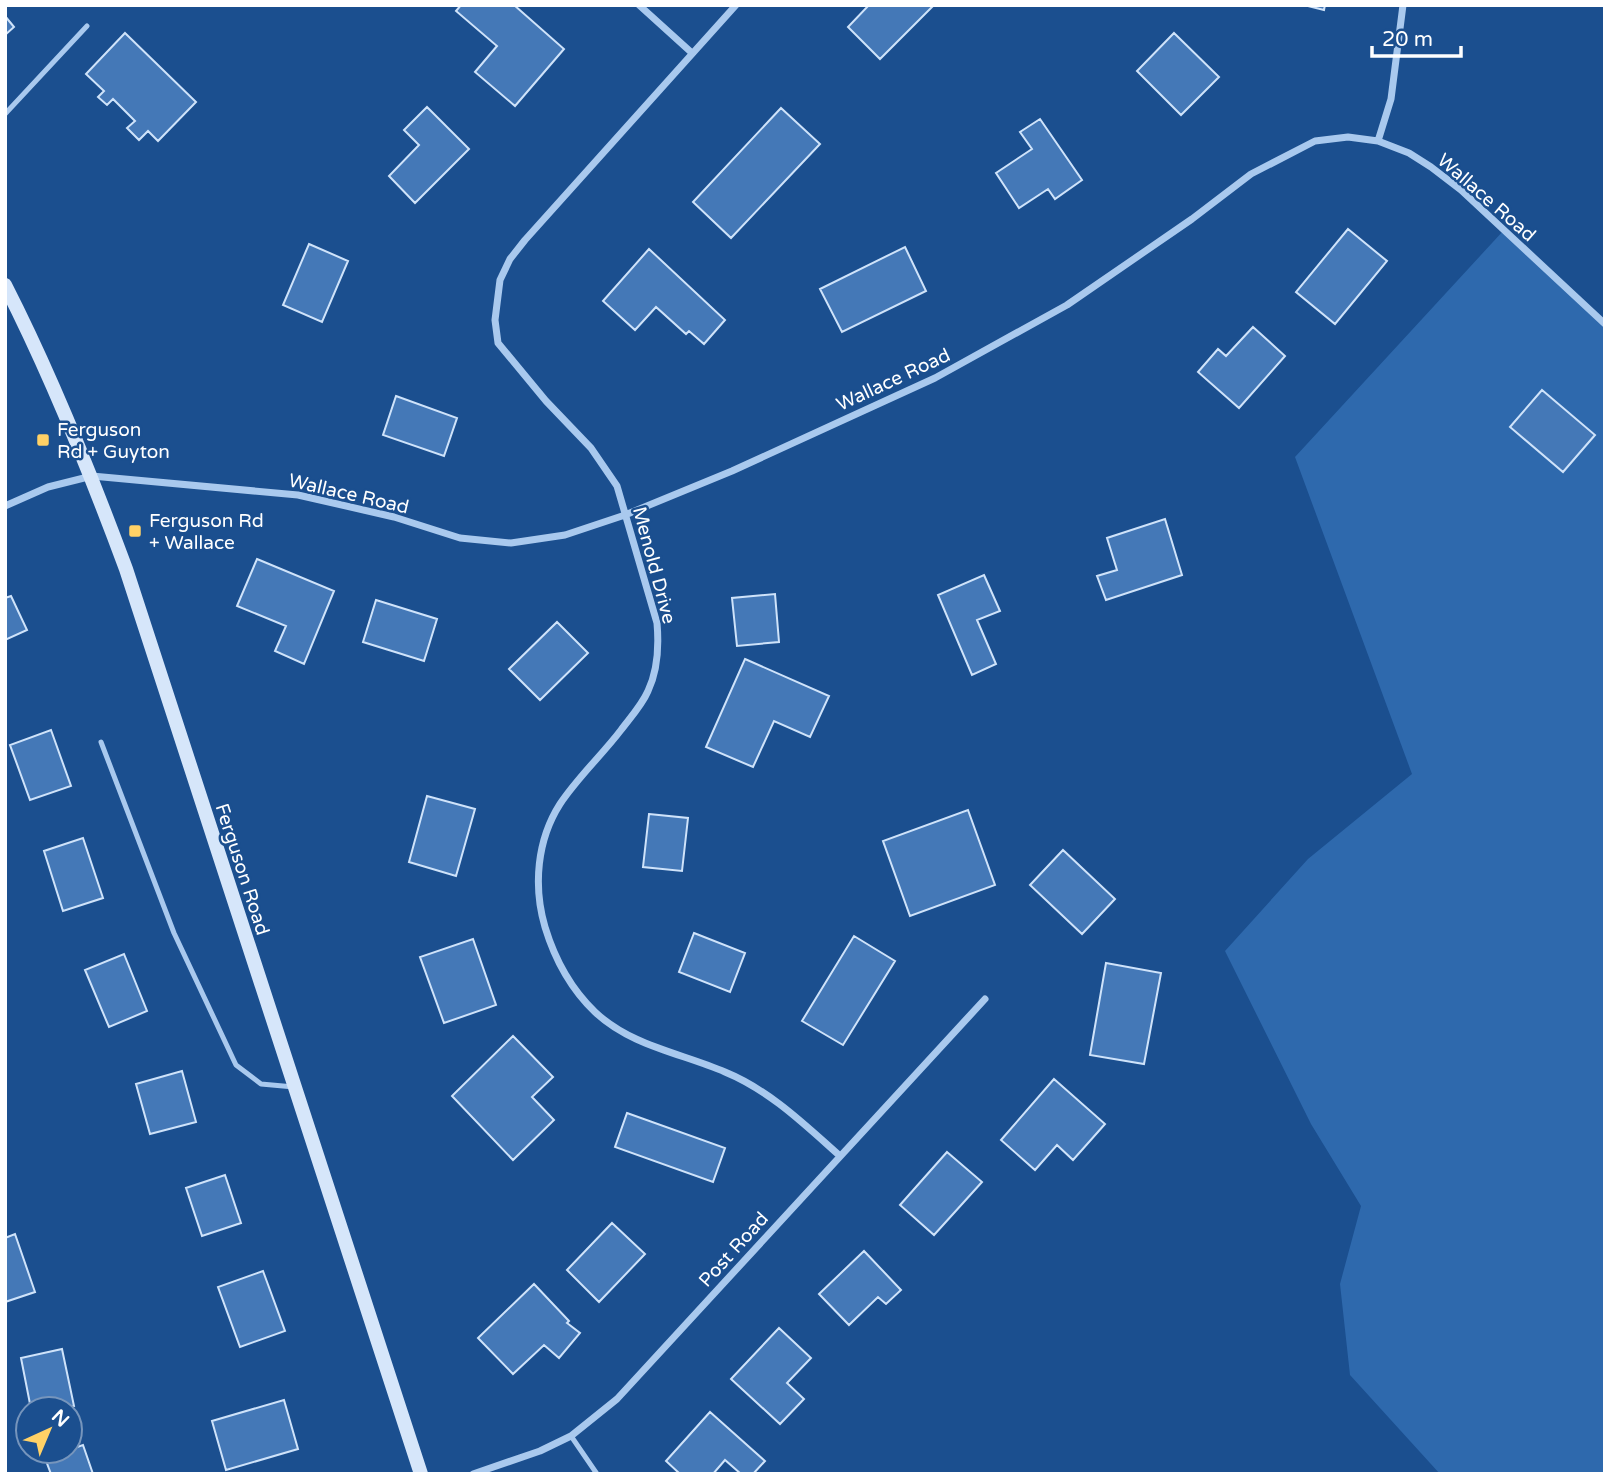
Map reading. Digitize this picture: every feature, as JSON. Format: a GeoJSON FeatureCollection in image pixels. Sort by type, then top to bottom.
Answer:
{"type":"FeatureCollection","features":[{"type":"Feature","properties":{"kind":"street"},"geometry":{"type":"LineString","coordinates":[[639,5],[692,53]]}},
{"type":"Feature","properties":{"kind":"street","name":"Menold Drive"},"geometry":{"type":"LineString","coordinates":[[736,5],[525,240],[500,280],[495,320],[498,343],[537,391],[591,448],[617,486],[657,623],[659,647],[649,691],[611,744],[559,806],[546,835],[539,861],[537,887],[541,915],[559,966],[574,989],[597,1014],[654,1048],[726,1072],[766,1093],[840,1156]]}},
{"type":"Feature","properties":{"kind":"street"},"geometry":{"type":"LineString","coordinates":[[1378,141],[1391,99],[1403,5]]}},
{"type":"Feature","properties":{"kind":"street","name":"Wallace Road"},"geometry":{"type":"LineString","coordinates":[[5,506],[48,487],[92,476],[298,495],[394,517],[460,538],[511,543],[565,535],[625,515],[732,471],[936,379],[1067,305],[1251,174],[1315,141],[1348,137],[1378,141],[1409,153],[1461,190],[1605,324]]}},
{"type":"Feature","properties":{"kind":"street","name":"Ferguson Road"},"geometry":{"type":"LineString","coordinates":[[5,285],[33,339],[92,476],[126,569],[421,1474]]}},
{"type":"Feature","properties":{"kind":"street","name":"Post Road"},"geometry":{"type":"LineString","coordinates":[[473,1474],[540,1451],[571,1436],[617,1399],[985,999]]}},
{"type":"Feature","properties":{"kind":"lane"},"geometry":{"type":"LineString","coordinates":[[5,114],[87,26]]}},
{"type":"Feature","properties":{"kind":"lane"},"geometry":{"type":"LineString","coordinates":[[101,742],[174,933],[236,1065],[261,1084],[294,1087]]}},
{"type":"Feature","properties":{"kind":"lane"},"geometry":{"type":"LineString","coordinates":[[571,1436],[597,1474]]}},
{"type":"Feature","properties":{"kind":"shaded area"},"geometry":{"type":"Polygon","coordinates":[[[1504,230],[1605,324],[1605,1474],[1440,1474],[1350,1375],[1340,1284],[1361,1206],[1311,1124],[1225,951],[1308,859],[1412,774],[1295,457],[1504,230]]]}},
{"type":"Feature","properties":{"kind":"building"},"geometry":{"type":"Polygon","coordinates":[[[461,5],[514,5],[564,49],[515,106],[475,72],[497,46],[456,11],[461,5]]]}},
{"type":"Feature","properties":{"kind":"building"},"geometry":{"type":"Polygon","coordinates":[[[869,5],[934,5],[880,59],[848,27],[869,5]]]}},
{"type":"Feature","properties":{"kind":"building"},"geometry":{"type":"Polygon","coordinates":[[[1304,5],[1325,5],[1324,10],[1304,5]]]}},
{"type":"Feature","properties":{"kind":"building"},"geometry":{"type":"Polygon","coordinates":[[[5,16],[14,27],[5,35],[5,16]]]}},
{"type":"Feature","properties":{"kind":"building"},"geometry":{"type":"Polygon","coordinates":[[[125,33],[196,102],[158,141],[148,131],[139,140],[127,128],[135,121],[113,99],[107,105],[98,97],[104,91],[86,74],[125,33]]]}},
{"type":"Feature","properties":{"kind":"building"},"geometry":{"type":"Polygon","coordinates":[[[1174,33],[1219,77],[1181,115],[1137,71],[1174,33]]]}},
{"type":"Feature","properties":{"kind":"building"},"geometry":{"type":"Polygon","coordinates":[[[427,107],[469,149],[415,203],[389,176],[419,145],[404,130],[427,107]]]}},
{"type":"Feature","properties":{"kind":"building"},"geometry":{"type":"Polygon","coordinates":[[[781,108],[820,144],[731,238],[693,202],[781,108]]]}},
{"type":"Feature","properties":{"kind":"building"},"geometry":{"type":"Polygon","coordinates":[[[1040,119],[1082,180],[1055,199],[1048,189],[1019,208],[996,173],[1032,149],[1020,132],[1040,119]]]}},
{"type":"Feature","properties":{"kind":"building"},"geometry":{"type":"Polygon","coordinates":[[[1348,229],[1387,261],[1335,324],[1296,292],[1348,229]]]}},
{"type":"Feature","properties":{"kind":"building"},"geometry":{"type":"Polygon","coordinates":[[[309,244],[348,261],[322,322],[283,305],[309,244]]]}},
{"type":"Feature","properties":{"kind":"building"},"geometry":{"type":"Polygon","coordinates":[[[905,247],[926,291],[842,332],[820,289],[905,247]]]}},
{"type":"Feature","properties":{"kind":"building"},"geometry":{"type":"Polygon","coordinates":[[[649,249],[725,320],[704,344],[689,331],[686,334],[656,307],[635,330],[603,301],[649,249]]]}},
{"type":"Feature","properties":{"kind":"building"},"geometry":{"type":"Polygon","coordinates":[[[1253,327],[1285,356],[1239,408],[1198,372],[1218,349],[1226,356],[1253,327]]]}},
{"type":"Feature","properties":{"kind":"building"},"geometry":{"type":"Polygon","coordinates":[[[1542,390],[1595,435],[1563,472],[1510,427],[1542,390]]]}},
{"type":"Feature","properties":{"kind":"building"},"geometry":{"type":"Polygon","coordinates":[[[396,396],[457,418],[444,456],[383,435],[396,396]]]}},
{"type":"Feature","properties":{"kind":"building"},"geometry":{"type":"Polygon","coordinates":[[[1165,519],[1182,575],[1106,600],[1097,576],[1117,570],[1107,538],[1165,519]]]}},
{"type":"Feature","properties":{"kind":"building"},"geometry":{"type":"Polygon","coordinates":[[[257,559],[334,591],[304,664],[275,651],[286,626],[237,606],[257,559]]]}},
{"type":"Feature","properties":{"kind":"building"},"geometry":{"type":"Polygon","coordinates":[[[984,575],[1000,611],[977,620],[996,664],[972,675],[938,595],[984,575]]]}},
{"type":"Feature","properties":{"kind":"building"},"geometry":{"type":"Polygon","coordinates":[[[775,594],[779,642],[737,646],[732,598],[775,594]]]}},
{"type":"Feature","properties":{"kind":"building"},"geometry":{"type":"Polygon","coordinates":[[[11,596],[27,630],[5,640],[5,598],[11,596]]]}},
{"type":"Feature","properties":{"kind":"building"},"geometry":{"type":"Polygon","coordinates":[[[376,600],[437,619],[424,661],[363,642],[376,600]]]}},
{"type":"Feature","properties":{"kind":"building"},"geometry":{"type":"Polygon","coordinates":[[[557,622],[588,653],[540,700],[509,669],[557,622]]]}},
{"type":"Feature","properties":{"kind":"building"},"geometry":{"type":"Polygon","coordinates":[[[745,659],[829,696],[810,737],[774,721],[753,767],[706,747],[745,659]]]}},
{"type":"Feature","properties":{"kind":"building"},"geometry":{"type":"Polygon","coordinates":[[[51,730],[71,786],[30,800],[10,745],[51,730]]]}},
{"type":"Feature","properties":{"kind":"building"},"geometry":{"type":"Polygon","coordinates":[[[427,796],[475,809],[456,876],[409,862],[427,796]]]}},
{"type":"Feature","properties":{"kind":"building"},"geometry":{"type":"Polygon","coordinates":[[[968,810],[995,885],[910,916],[883,841],[968,810]]]}},
{"type":"Feature","properties":{"kind":"building"},"geometry":{"type":"Polygon","coordinates":[[[649,814],[688,818],[682,871],[643,867],[649,814]]]}},
{"type":"Feature","properties":{"kind":"building"},"geometry":{"type":"Polygon","coordinates":[[[83,838],[103,898],[63,911],[44,851],[83,838]]]}},
{"type":"Feature","properties":{"kind":"building"},"geometry":{"type":"Polygon","coordinates":[[[1063,850],[1115,899],[1082,934],[1030,885],[1063,850]]]}},
{"type":"Feature","properties":{"kind":"building"},"geometry":{"type":"Polygon","coordinates":[[[694,933],[745,953],[730,992],[679,972],[694,933]]]}},
{"type":"Feature","properties":{"kind":"building"},"geometry":{"type":"Polygon","coordinates":[[[854,936],[895,961],[843,1045],[802,1021],[854,936]]]}},
{"type":"Feature","properties":{"kind":"building"},"geometry":{"type":"Polygon","coordinates":[[[473,939],[496,1005],[444,1023],[420,957],[473,939]]]}},
{"type":"Feature","properties":{"kind":"building"},"geometry":{"type":"Polygon","coordinates":[[[124,954],[147,1011],[109,1027],[85,970],[124,954]]]}},
{"type":"Feature","properties":{"kind":"building"},"geometry":{"type":"Polygon","coordinates":[[[1106,963],[1161,973],[1144,1064],[1090,1055],[1106,963]]]}},
{"type":"Feature","properties":{"kind":"building"},"geometry":{"type":"Polygon","coordinates":[[[513,1036],[553,1077],[532,1097],[554,1120],[513,1160],[452,1096],[513,1036]]]}},
{"type":"Feature","properties":{"kind":"building"},"geometry":{"type":"Polygon","coordinates":[[[182,1071],[196,1122],[150,1134],[136,1084],[182,1071]]]}},
{"type":"Feature","properties":{"kind":"building"},"geometry":{"type":"Polygon","coordinates":[[[1054,1079],[1105,1124],[1073,1160],[1057,1145],[1035,1170],[1001,1140],[1054,1079]]]}},
{"type":"Feature","properties":{"kind":"building"},"geometry":{"type":"Polygon","coordinates":[[[627,1113],[725,1148],[713,1182],[615,1147],[627,1113]]]}},
{"type":"Feature","properties":{"kind":"building"},"geometry":{"type":"Polygon","coordinates":[[[947,1152],[982,1182],[934,1235],[900,1205],[947,1152]]]}},
{"type":"Feature","properties":{"kind":"building"},"geometry":{"type":"Polygon","coordinates":[[[225,1175],[241,1223],[202,1236],[186,1188],[225,1175]]]}},
{"type":"Feature","properties":{"kind":"building"},"geometry":{"type":"Polygon","coordinates":[[[612,1223],[645,1254],[599,1302],[567,1270],[612,1223]]]}},
{"type":"Feature","properties":{"kind":"building"},"geometry":{"type":"Polygon","coordinates":[[[15,1234],[35,1292],[5,1302],[5,1238],[15,1234]]]}},
{"type":"Feature","properties":{"kind":"building"},"geometry":{"type":"Polygon","coordinates":[[[864,1251],[901,1290],[886,1304],[878,1297],[849,1325],[819,1294],[864,1251]]]}},
{"type":"Feature","properties":{"kind":"building"},"geometry":{"type":"Polygon","coordinates":[[[263,1271],[285,1331],[240,1347],[218,1287],[263,1271]]]}},
{"type":"Feature","properties":{"kind":"building"},"geometry":{"type":"Polygon","coordinates":[[[534,1284],[569,1321],[567,1323],[580,1333],[559,1358],[544,1345],[513,1374],[478,1338],[534,1284]]]}},
{"type":"Feature","properties":{"kind":"building"},"geometry":{"type":"Polygon","coordinates":[[[779,1328],[811,1358],[787,1383],[804,1399],[780,1424],[731,1379],[779,1328]]]}},
{"type":"Feature","properties":{"kind":"building"},"geometry":{"type":"Polygon","coordinates":[[[62,1349],[72,1395],[28,1395],[21,1358],[62,1349]]]}},
{"type":"Feature","properties":{"kind":"building"},"geometry":{"type":"Polygon","coordinates":[[[284,1400],[298,1449],[226,1470],[212,1421],[284,1400]]]}},
{"type":"Feature","properties":{"kind":"building"},"geometry":{"type":"Polygon","coordinates":[[[710,1412],[765,1461],[753,1474],[741,1474],[725,1460],[713,1474],[680,1474],[666,1461],[710,1412]]]}},
{"type":"Feature","properties":{"kind":"building"},"geometry":{"type":"Polygon","coordinates":[[[84,1448],[93,1474],[51,1474],[48,1465],[84,1465],[84,1448]]]}},
{"type":"Feature","properties":{"kind":"place","name":"Ferguson Rd + Guyton"},"geometry":{"type":"Point","coordinates":[43,440]}},
{"type":"Feature","properties":{"kind":"place","name":"Ferguson Rd + Wallace"},"geometry":{"type":"Point","coordinates":[135,531]}}]}
